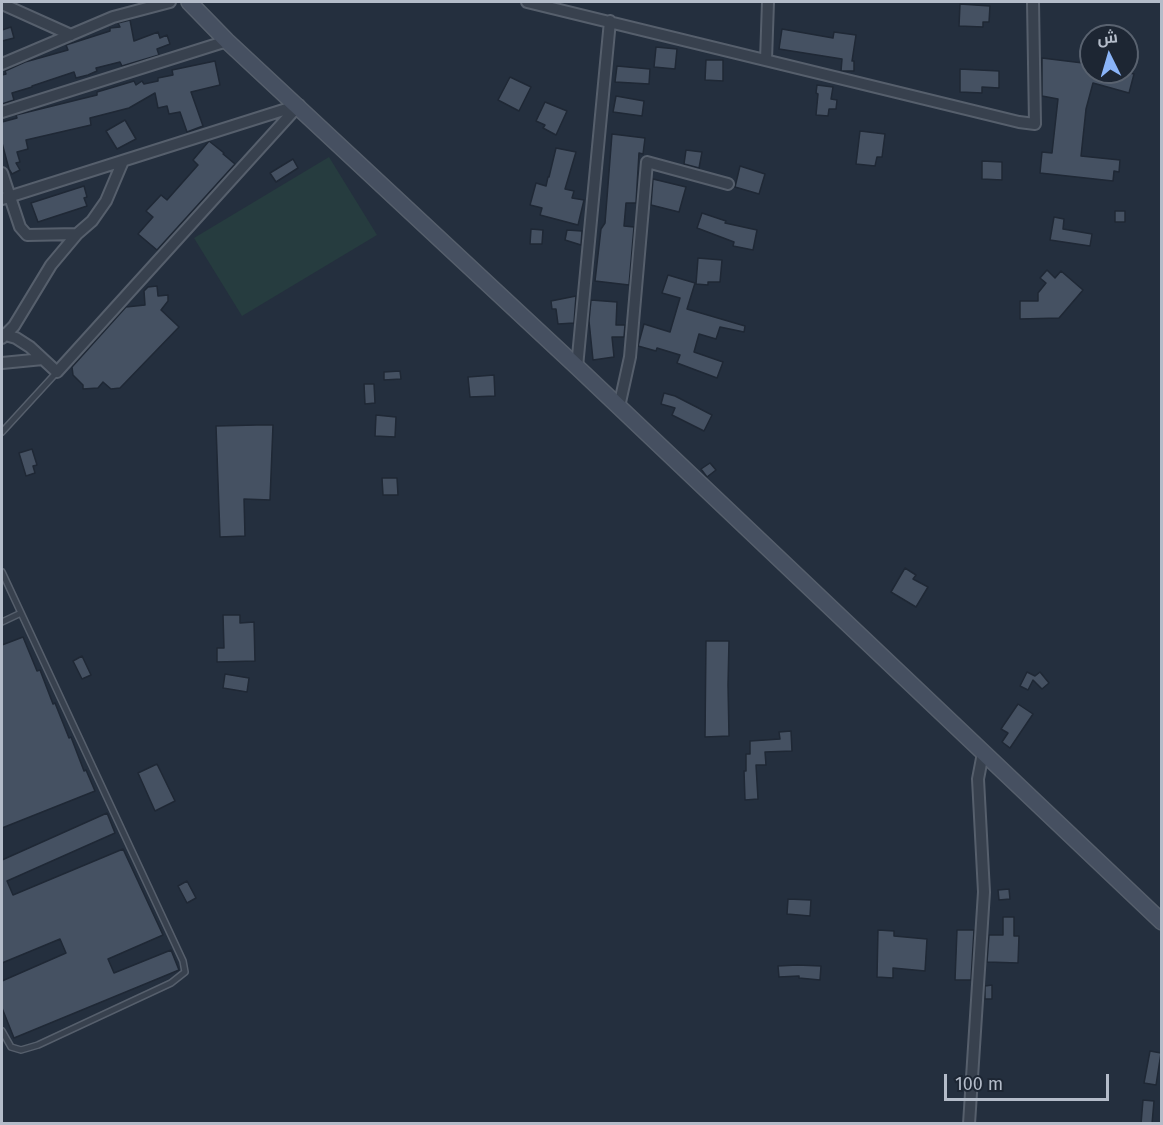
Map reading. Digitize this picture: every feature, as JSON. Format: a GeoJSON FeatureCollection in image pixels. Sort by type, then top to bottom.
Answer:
{"type":"FeatureCollection","features":[{"type":"Feature","properties":{"kind":"main road"},"geometry":{"type":"LineString","coordinates":[[189,2],[227,41],[577,367],[1161,922]]}},
{"type":"Feature","properties":{"kind":"street"},"geometry":{"type":"LineString","coordinates":[[2,64],[113,17],[170,2]]}},
{"type":"Feature","properties":{"kind":"street"},"geometry":{"type":"LineString","coordinates":[[527,2],[1035,124],[1033,2]]}},
{"type":"Feature","properties":{"kind":"street"},"geometry":{"type":"LineString","coordinates":[[766,60],[768,2]]}},
{"type":"Feature","properties":{"kind":"street"},"geometry":{"type":"LineString","coordinates":[[2,4],[71,35]]}},
{"type":"Feature","properties":{"kind":"street"},"geometry":{"type":"LineString","coordinates":[[577,367],[610,21]]}},
{"type":"Feature","properties":{"kind":"street"},"geometry":{"type":"LineString","coordinates":[[2,112],[227,41]]}},
{"type":"Feature","properties":{"kind":"street"},"geometry":{"type":"LineString","coordinates":[[5,198],[298,105]]}},
{"type":"Feature","properties":{"kind":"street"},"geometry":{"type":"LineString","coordinates":[[3,335],[16,338],[30,346],[57,372],[298,105]]}},
{"type":"Feature","properties":{"kind":"street"},"geometry":{"type":"LineString","coordinates":[[3,335],[14,326],[51,265],[77,234],[92,221],[106,201],[123,160]]}},
{"type":"Feature","properties":{"kind":"street"},"geometry":{"type":"LineString","coordinates":[[619,407],[630,357],[647,162],[728,184]]}},
{"type":"Feature","properties":{"kind":"street"},"geometry":{"type":"LineString","coordinates":[[2,173],[5,198],[20,227],[27,235],[77,234]]}},
{"type":"Feature","properties":{"kind":"street"},"geometry":{"type":"LineString","coordinates":[[2,363],[43,359]]}},
{"type":"Feature","properties":{"kind":"street"},"geometry":{"type":"LineString","coordinates":[[969,1124],[984,892],[978,779],[983,753]]}},
{"type":"Feature","properties":{"kind":"lane"},"geometry":{"type":"LineString","coordinates":[[2,432],[57,372]]}},
{"type":"Feature","properties":{"kind":"lane"},"geometry":{"type":"LineString","coordinates":[[2,572],[183,961],[184,972],[171,983],[38,1045],[21,1050],[11,1047],[2,1031]]}},
{"type":"Feature","properties":{"kind":"lane"},"geometry":{"type":"LineString","coordinates":[[2,622],[21,613]]}},
{"type":"Feature","properties":{"kind":"green space"},"geometry":{"type":"Polygon","coordinates":[[[329,157],[377,235],[242,316],[194,238],[329,157]]]}},
{"type":"Feature","properties":{"kind":"building"},"geometry":{"type":"Polygon","coordinates":[[[960,4],[990,6],[989,22],[983,22],[983,27],[959,26],[960,4]]]}},
{"type":"Feature","properties":{"kind":"building"},"geometry":{"type":"Polygon","coordinates":[[[130,20],[134,41],[158,32],[160,38],[167,35],[170,44],[157,49],[159,55],[122,66],[120,62],[96,68],[97,71],[76,78],[74,72],[12,93],[14,100],[2,104],[2,75],[6,74],[5,71],[25,62],[68,50],[66,45],[110,31],[110,28],[120,27],[118,23],[130,20]]]}},
{"type":"Feature","properties":{"kind":"building"},"geometry":{"type":"Polygon","coordinates":[[[11,27],[14,38],[2,41],[2,30],[11,27]]]}},
{"type":"Feature","properties":{"kind":"building"},"geometry":{"type":"Polygon","coordinates":[[[782,29],[833,38],[834,32],[856,35],[852,61],[854,61],[854,71],[841,71],[842,59],[779,49],[782,29]]]}},
{"type":"Feature","properties":{"kind":"building"},"geometry":{"type":"Polygon","coordinates":[[[656,47],[677,49],[675,69],[654,67],[656,47]]]}},
{"type":"Feature","properties":{"kind":"building"},"geometry":{"type":"Polygon","coordinates":[[[1042,58],[1079,63],[1079,84],[1093,84],[1086,109],[1081,156],[1120,160],[1119,172],[1114,171],[1113,181],[1040,173],[1042,152],[1052,153],[1058,99],[1042,96],[1042,58]]]}},
{"type":"Feature","properties":{"kind":"building"},"geometry":{"type":"Polygon","coordinates":[[[706,60],[723,60],[723,81],[705,80],[706,60]]]}},
{"type":"Feature","properties":{"kind":"building"},"geometry":{"type":"Polygon","coordinates":[[[215,61],[220,85],[191,92],[203,126],[187,132],[180,112],[169,114],[167,106],[158,108],[155,93],[129,108],[90,118],[91,125],[26,140],[28,149],[17,152],[20,162],[16,163],[20,170],[12,174],[9,169],[2,143],[2,122],[17,118],[16,115],[97,95],[97,92],[134,81],[136,85],[142,81],[144,84],[158,81],[158,78],[173,75],[172,70],[215,61]]]}},
{"type":"Feature","properties":{"kind":"building"},"geometry":{"type":"Polygon","coordinates":[[[617,66],[650,69],[649,84],[615,82],[617,66]]]}},
{"type":"Feature","properties":{"kind":"building"},"geometry":{"type":"Polygon","coordinates":[[[960,69],[999,71],[999,88],[982,87],[982,93],[960,92],[960,69]]]}},
{"type":"Feature","properties":{"kind":"building"},"geometry":{"type":"Polygon","coordinates":[[[510,77],[531,87],[519,111],[498,100],[510,77]]]}},
{"type":"Feature","properties":{"kind":"building"},"geometry":{"type":"Polygon","coordinates":[[[1097,84],[1131,84],[1129,93],[1097,84]]]}},
{"type":"Feature","properties":{"kind":"building"},"geometry":{"type":"Polygon","coordinates":[[[817,85],[833,87],[831,99],[837,100],[836,109],[829,109],[828,116],[816,115],[817,85]]]}},
{"type":"Feature","properties":{"kind":"building"},"geometry":{"type":"Polygon","coordinates":[[[616,96],[644,101],[642,116],[613,112],[616,96]]]}},
{"type":"Feature","properties":{"kind":"building"},"geometry":{"type":"Polygon","coordinates":[[[545,102],[567,111],[556,135],[543,128],[545,125],[536,121],[545,102]]]}},
{"type":"Feature","properties":{"kind":"building"},"geometry":{"type":"Polygon","coordinates":[[[125,120],[136,139],[117,149],[106,131],[125,120]]]}},
{"type":"Feature","properties":{"kind":"building"},"geometry":{"type":"Polygon","coordinates":[[[860,131],[885,134],[882,157],[877,157],[875,166],[856,164],[860,131]]]}},
{"type":"Feature","properties":{"kind":"building"},"geometry":{"type":"Polygon","coordinates":[[[612,134],[645,138],[643,154],[639,153],[636,203],[626,203],[624,226],[634,227],[629,285],[595,281],[601,229],[605,223],[612,134]]]}},
{"type":"Feature","properties":{"kind":"building"},"geometry":{"type":"Polygon","coordinates":[[[209,141],[235,164],[157,250],[138,234],[153,217],[146,211],[161,195],[167,200],[198,165],[193,160],[209,141]]]}},
{"type":"Feature","properties":{"kind":"building"},"geometry":{"type":"Polygon","coordinates":[[[556,148],[576,152],[565,189],[574,191],[572,198],[584,200],[578,225],[540,215],[542,208],[530,205],[536,183],[546,186],[556,148]]]}},
{"type":"Feature","properties":{"kind":"building"},"geometry":{"type":"Polygon","coordinates":[[[686,150],[702,152],[699,168],[684,164],[686,150]]]}},
{"type":"Feature","properties":{"kind":"building"},"geometry":{"type":"Polygon","coordinates":[[[293,159],[298,168],[276,182],[270,173],[293,159]]]}},
{"type":"Feature","properties":{"kind":"building"},"geometry":{"type":"Polygon","coordinates":[[[982,161],[1002,162],[1002,180],[982,179],[982,161]]]}},
{"type":"Feature","properties":{"kind":"building"},"geometry":{"type":"Polygon","coordinates":[[[740,166],[765,174],[759,194],[735,187],[740,166]]]}},
{"type":"Feature","properties":{"kind":"building"},"geometry":{"type":"Polygon","coordinates":[[[653,179],[686,187],[679,212],[651,205],[653,179]]]}},
{"type":"Feature","properties":{"kind":"building"},"geometry":{"type":"Polygon","coordinates":[[[84,186],[87,206],[38,222],[31,203],[84,186]]]}},
{"type":"Feature","properties":{"kind":"building"},"geometry":{"type":"Polygon","coordinates":[[[1115,211],[1125,211],[1125,222],[1115,222],[1115,211]]]}},
{"type":"Feature","properties":{"kind":"building"},"geometry":{"type":"Polygon","coordinates":[[[702,213],[726,221],[725,223],[757,230],[753,250],[733,246],[734,242],[697,228],[702,213]]]}},
{"type":"Feature","properties":{"kind":"building"},"geometry":{"type":"Polygon","coordinates":[[[1054,217],[1064,219],[1063,229],[1092,234],[1090,246],[1050,240],[1054,217]]]}},
{"type":"Feature","properties":{"kind":"building"},"geometry":{"type":"Polygon","coordinates":[[[531,229],[543,230],[542,244],[530,244],[531,229]]]}},
{"type":"Feature","properties":{"kind":"building"},"geometry":{"type":"Polygon","coordinates":[[[567,230],[582,231],[581,245],[565,240],[567,230]]]}},
{"type":"Feature","properties":{"kind":"building"},"geometry":{"type":"Polygon","coordinates":[[[698,258],[722,260],[720,282],[708,282],[708,285],[696,284],[698,258]]]}},
{"type":"Feature","properties":{"kind":"building"},"geometry":{"type":"Polygon","coordinates":[[[1047,270],[1055,278],[1061,271],[1083,290],[1059,318],[1020,319],[1020,301],[1038,301],[1038,293],[1046,283],[1040,278],[1047,270]]]}},
{"type":"Feature","properties":{"kind":"building"},"geometry":{"type":"Polygon","coordinates":[[[668,275],[695,283],[687,309],[745,326],[744,332],[720,327],[716,339],[699,334],[694,352],[723,362],[717,378],[677,363],[680,355],[657,348],[656,351],[638,346],[644,324],[670,332],[680,298],[662,293],[668,275]]]}},
{"type":"Feature","properties":{"kind":"building"},"geometry":{"type":"Polygon","coordinates":[[[157,286],[158,296],[168,295],[168,301],[161,310],[179,327],[120,388],[111,389],[103,382],[98,388],[83,389],[83,385],[73,375],[72,367],[126,307],[145,305],[144,291],[148,287],[157,286]]]}},
{"type":"Feature","properties":{"kind":"building"},"geometry":{"type":"Polygon","coordinates":[[[576,296],[574,323],[558,324],[556,309],[552,309],[551,301],[576,296]]]}},
{"type":"Feature","properties":{"kind":"building"},"geometry":{"type":"Polygon","coordinates":[[[591,300],[617,302],[616,325],[625,325],[624,337],[612,337],[614,357],[593,360],[589,321],[591,300]]]}},
{"type":"Feature","properties":{"kind":"building"},"geometry":{"type":"Polygon","coordinates":[[[400,371],[401,379],[384,380],[384,372],[400,371]]]}},
{"type":"Feature","properties":{"kind":"building"},"geometry":{"type":"Polygon","coordinates":[[[494,375],[495,396],[470,397],[468,377],[494,375]]]}},
{"type":"Feature","properties":{"kind":"building"},"geometry":{"type":"Polygon","coordinates":[[[364,384],[374,384],[375,403],[365,404],[364,384]]]}},
{"type":"Feature","properties":{"kind":"building"},"geometry":{"type":"Polygon","coordinates":[[[664,393],[675,396],[712,415],[704,431],[672,415],[675,408],[661,404],[664,393]]]}},
{"type":"Feature","properties":{"kind":"building"},"geometry":{"type":"Polygon","coordinates":[[[376,415],[396,417],[395,437],[375,436],[376,415]]]}},
{"type":"Feature","properties":{"kind":"building"},"geometry":{"type":"Polygon","coordinates":[[[273,425],[270,500],[244,499],[245,536],[220,537],[216,426],[273,425]]]}},
{"type":"Feature","properties":{"kind":"building"},"geometry":{"type":"Polygon","coordinates":[[[32,449],[37,465],[33,466],[35,473],[26,476],[19,453],[32,449]]]}},
{"type":"Feature","properties":{"kind":"building"},"geometry":{"type":"Polygon","coordinates":[[[710,463],[716,470],[707,477],[701,469],[710,463]]]}},
{"type":"Feature","properties":{"kind":"building"},"geometry":{"type":"Polygon","coordinates":[[[382,478],[397,478],[398,495],[383,495],[382,478]]]}},
{"type":"Feature","properties":{"kind":"building"},"geometry":{"type":"Polygon","coordinates":[[[905,568],[916,575],[913,579],[928,587],[916,607],[891,592],[905,568]]]}},
{"type":"Feature","properties":{"kind":"building"},"geometry":{"type":"Polygon","coordinates":[[[223,615],[240,615],[240,623],[254,622],[255,661],[217,662],[217,648],[224,648],[223,615]]]}},
{"type":"Feature","properties":{"kind":"building"},"geometry":{"type":"Polygon","coordinates":[[[23,637],[95,791],[2,828],[2,645],[23,637]]]}},
{"type":"Feature","properties":{"kind":"building"},"geometry":{"type":"Polygon","coordinates":[[[706,641],[729,641],[729,736],[705,737],[706,641]]]}},
{"type":"Feature","properties":{"kind":"building"},"geometry":{"type":"Polygon","coordinates":[[[82,656],[91,675],[82,679],[73,661],[82,656]]]}},
{"type":"Feature","properties":{"kind":"building"},"geometry":{"type":"Polygon","coordinates":[[[1027,672],[1035,676],[1040,672],[1049,683],[1042,689],[1033,680],[1028,690],[1020,686],[1027,672]]]}},
{"type":"Feature","properties":{"kind":"building"},"geometry":{"type":"Polygon","coordinates":[[[225,674],[249,678],[247,692],[223,688],[225,674]]]}},
{"type":"Feature","properties":{"kind":"building"},"geometry":{"type":"Polygon","coordinates":[[[1018,704],[1033,714],[1010,748],[1002,742],[1008,733],[1001,729],[1018,704]]]}},
{"type":"Feature","properties":{"kind":"building"},"geometry":{"type":"Polygon","coordinates":[[[791,731],[792,751],[765,752],[766,765],[756,765],[758,799],[745,800],[744,771],[746,771],[746,754],[750,754],[750,741],[780,739],[779,732],[791,731]]]}},
{"type":"Feature","properties":{"kind":"building"},"geometry":{"type":"Polygon","coordinates":[[[157,764],[175,801],[155,811],[138,773],[157,764]]]}},
{"type":"Feature","properties":{"kind":"building"},"geometry":{"type":"Polygon","coordinates":[[[107,813],[115,833],[7,881],[13,895],[123,849],[163,935],[108,959],[114,973],[171,950],[179,970],[14,1038],[2,1008],[2,981],[66,953],[60,939],[2,963],[2,860],[107,813]]]}},
{"type":"Feature","properties":{"kind":"building"},"geometry":{"type":"Polygon","coordinates":[[[187,881],[196,898],[187,903],[178,886],[187,881]]]}},
{"type":"Feature","properties":{"kind":"building"},"geometry":{"type":"Polygon","coordinates":[[[1009,889],[1010,899],[999,900],[998,890],[1009,889]]]}},
{"type":"Feature","properties":{"kind":"building"},"geometry":{"type":"Polygon","coordinates":[[[788,899],[811,900],[810,916],[787,914],[788,899]]]}},
{"type":"Feature","properties":{"kind":"building"},"geometry":{"type":"Polygon","coordinates":[[[1003,917],[1014,917],[1014,936],[1019,936],[1018,963],[987,962],[989,935],[1003,935],[1003,917]]]}},
{"type":"Feature","properties":{"kind":"building"},"geometry":{"type":"Polygon","coordinates":[[[878,930],[894,931],[894,936],[927,939],[925,971],[893,968],[893,978],[877,977],[878,930]]]}},
{"type":"Feature","properties":{"kind":"building"},"geometry":{"type":"Polygon","coordinates":[[[957,930],[974,930],[971,980],[955,980],[957,930]]]}},
{"type":"Feature","properties":{"kind":"building"},"geometry":{"type":"Polygon","coordinates":[[[778,966],[821,966],[820,980],[799,978],[799,976],[779,977],[778,966]]]}},
{"type":"Feature","properties":{"kind":"building"},"geometry":{"type":"Polygon","coordinates":[[[992,985],[992,999],[985,999],[985,986],[992,985]]]}},
{"type":"Feature","properties":{"kind":"building"},"geometry":{"type":"Polygon","coordinates":[[[1150,1051],[1161,1053],[1156,1085],[1144,1083],[1150,1051]]]}},
{"type":"Feature","properties":{"kind":"building"},"geometry":{"type":"Polygon","coordinates":[[[1143,1100],[1154,1101],[1152,1124],[1141,1124],[1143,1100]]]}}]}
